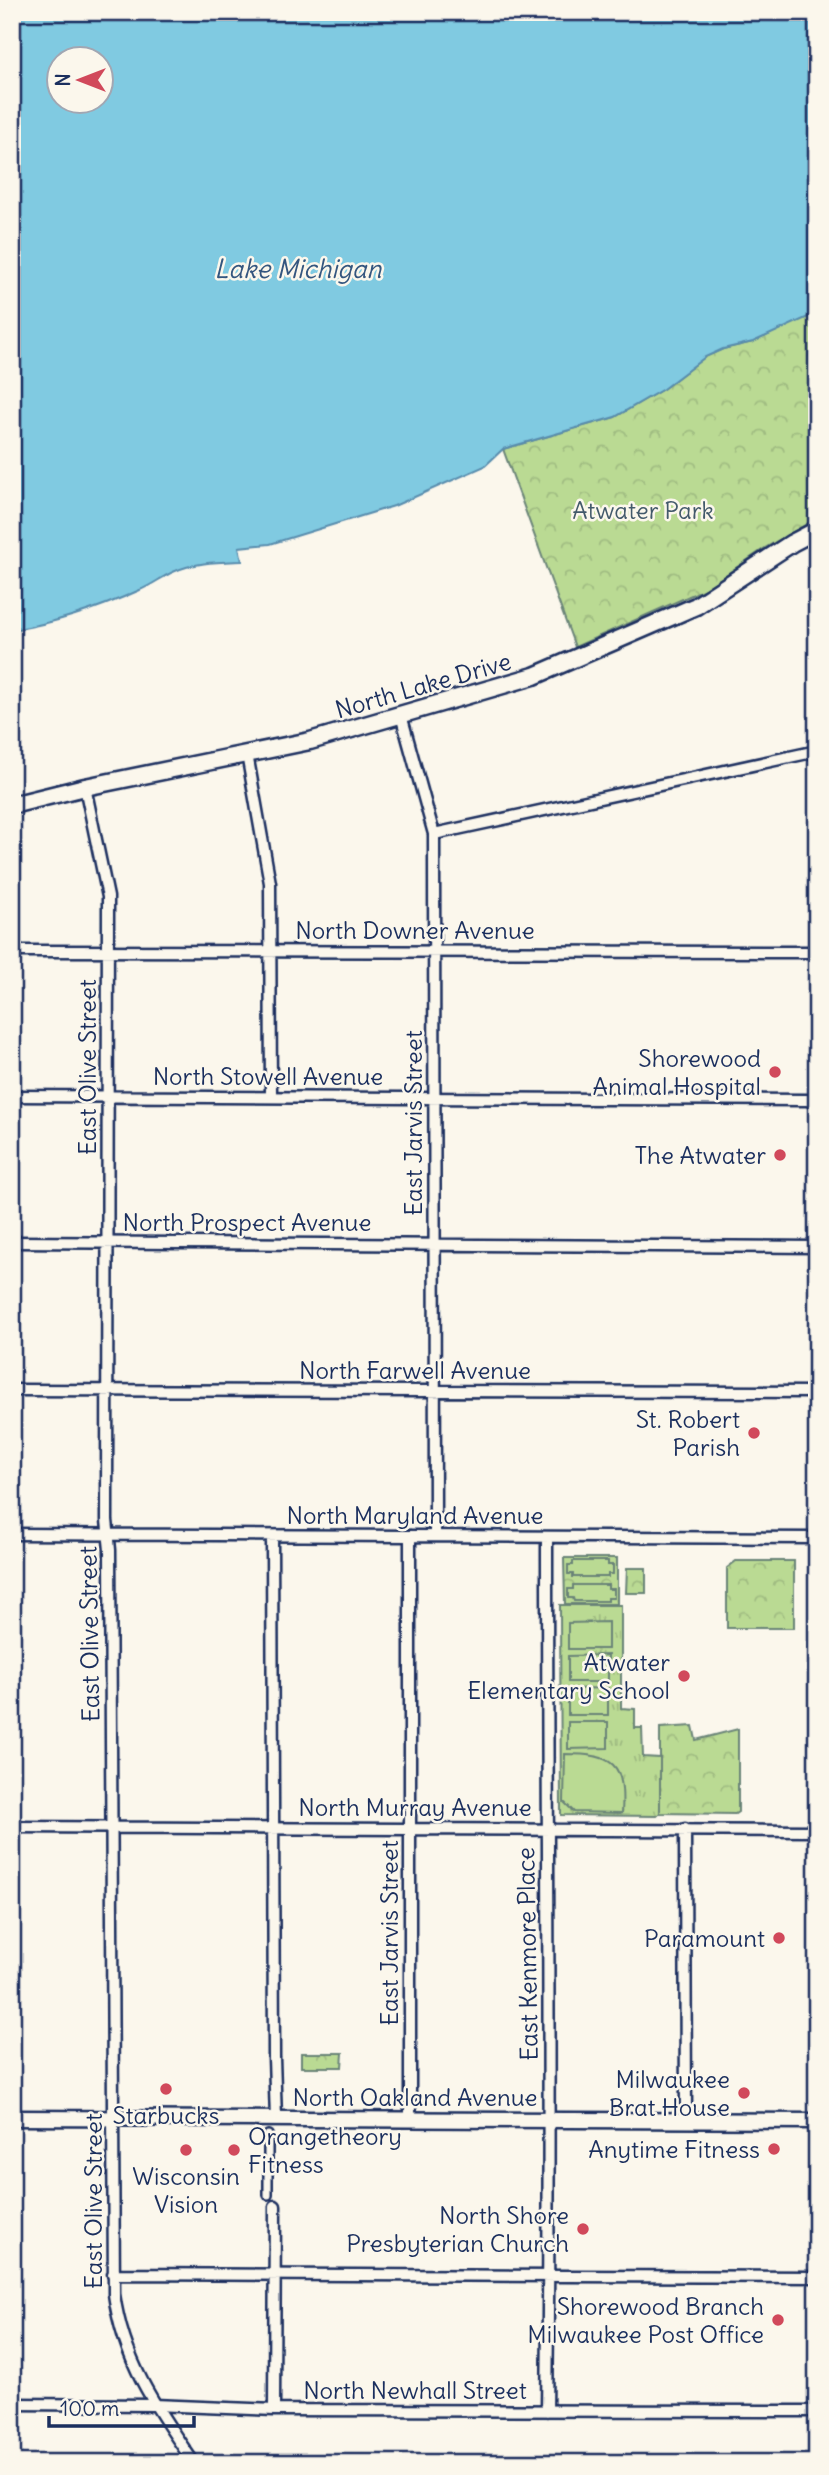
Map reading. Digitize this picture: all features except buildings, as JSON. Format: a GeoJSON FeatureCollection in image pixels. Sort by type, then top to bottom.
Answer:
{"type":"FeatureCollection","features":[{"type":"Feature","properties":{"kind":"main road","name":"North Lake Drive"},"geometry":{"type":"LineString","coordinates":[[12,805],[85,787],[310,741],[534,676],[706,601],[792,543],[817,530]]}},
{"type":"Feature","properties":{"kind":"main road","name":"North Oakland Avenue"},"geometry":{"type":"LineString","coordinates":[[12,2118],[817,2121]]}},
{"type":"Feature","properties":{"kind":"street","name":"East Jarvis Street"},"geometry":{"type":"LineString","coordinates":[[401,715],[433,834],[435,1536]]}},
{"type":"Feature","properties":{"kind":"street"},"geometry":{"type":"LineString","coordinates":[[433,834],[817,751]]}},
{"type":"Feature","properties":{"kind":"street"},"geometry":{"type":"LineString","coordinates":[[247,754],[270,883],[271,1096]]}},
{"type":"Feature","properties":{"kind":"street","name":"East Olive Street"},"geometry":{"type":"LineString","coordinates":[[85,787],[108,897],[108,1535],[113,2274],[117,2321],[130,2360],[154,2405],[194,2463]]}},
{"type":"Feature","properties":{"kind":"street","name":"North Downer Avenue"},"geometry":{"type":"LineString","coordinates":[[12,951],[817,951]]}},
{"type":"Feature","properties":{"kind":"street","name":"North Stowell Avenue"},"geometry":{"type":"LineString","coordinates":[[12,1096],[807,1100],[817,1103]]}},
{"type":"Feature","properties":{"kind":"street","name":"North Prospect Avenue"},"geometry":{"type":"LineString","coordinates":[[12,1242],[817,1247]]}},
{"type":"Feature","properties":{"kind":"street","name":"North Farwell Avenue"},"geometry":{"type":"LineString","coordinates":[[12,1390],[817,1392]]}},
{"type":"Feature","properties":{"kind":"street","name":"North Maryland Avenue"},"geometry":{"type":"LineString","coordinates":[[12,1534],[817,1538]]}},
{"type":"Feature","properties":{"kind":"street"},"geometry":{"type":"LineString","coordinates":[[272,1536],[276,2119]]}},
{"type":"Feature","properties":{"kind":"street","name":"East Jarvis Street"},"geometry":{"type":"LineString","coordinates":[[410,1536],[410,2120]]}},
{"type":"Feature","properties":{"kind":"street","name":"East Kenmore Place"},"geometry":{"type":"LineString","coordinates":[[547,1537],[550,2120],[547,2411]]}},
{"type":"Feature","properties":{"kind":"street","name":"North Murray Avenue"},"geometry":{"type":"LineString","coordinates":[[12,1827],[817,1831]]}},
{"type":"Feature","properties":{"kind":"street"},"geometry":{"type":"LineString","coordinates":[[685,1829],[686,2121]]}},
{"type":"Feature","properties":{"kind":"street"},"geometry":{"type":"LineString","coordinates":[[268,2134],[268,2195]]}},
{"type":"Feature","properties":{"kind":"street"},"geometry":{"type":"LineString","coordinates":[[274,2410],[275,2206]]}},
{"type":"Feature","properties":{"kind":"street"},"geometry":{"type":"LineString","coordinates":[[113,2274],[817,2277]]}},
{"type":"Feature","properties":{"kind":"street","name":"North Newhall Street"},"geometry":{"type":"LineString","coordinates":[[12,2404],[154,2405],[274,2410],[817,2411]]}},
{"type":"Feature","properties":{"kind":"green space","name":"Atwater Park"},"geometry":{"type":"Polygon","coordinates":[[[817,313],[817,518],[765,548],[705,589],[575,647],[503,449],[615,417],[663,389],[705,357],[723,349],[753,342],[817,313]]]}},
{"type":"Feature","properties":{"kind":"green space"},"geometry":{"type":"Polygon","coordinates":[[[564,1558],[617,1558],[617,1604],[565,1604],[564,1558]]]}},
{"type":"Feature","properties":{"kind":"green space"},"geometry":{"type":"Polygon","coordinates":[[[573,1561],[608,1561],[608,1565],[613,1565],[613,1574],[608,1574],[608,1577],[573,1577],[573,1574],[568,1574],[568,1565],[573,1565],[573,1561]]]}},
{"type":"Feature","properties":{"kind":"green space"},"geometry":{"type":"Polygon","coordinates":[[[736,1561],[794,1561],[794,1628],[727,1628],[727,1568],[736,1561]]]}},
{"type":"Feature","properties":{"kind":"green space"},"geometry":{"type":"Polygon","coordinates":[[[627,1568],[646,1568],[646,1593],[626,1593],[627,1568]]]}},
{"type":"Feature","properties":{"kind":"green space"},"geometry":{"type":"Polygon","coordinates":[[[573,1585],[608,1585],[608,1589],[614,1589],[614,1598],[608,1598],[608,1601],[574,1601],[573,1598],[568,1598],[568,1589],[573,1589],[573,1585]]]}},
{"type":"Feature","properties":{"kind":"green space"},"geometry":{"type":"Polygon","coordinates":[[[560,1605],[621,1605],[621,1708],[635,1709],[635,1728],[642,1728],[643,1757],[660,1758],[660,1813],[657,1816],[561,1815],[560,1605]]]}},
{"type":"Feature","properties":{"kind":"green space"},"geometry":{"type":"Polygon","coordinates":[[[608,1622],[608,1649],[568,1649],[568,1623],[608,1622]]]}},
{"type":"Feature","properties":{"kind":"green space"},"geometry":{"type":"Polygon","coordinates":[[[608,1655],[608,1682],[568,1682],[568,1656],[608,1655]]]}},
{"type":"Feature","properties":{"kind":"green space"},"geometry":{"type":"Polygon","coordinates":[[[608,1688],[608,1715],[568,1715],[568,1689],[608,1688]]]}},
{"type":"Feature","properties":{"kind":"green space"},"geometry":{"type":"Polygon","coordinates":[[[568,1722],[608,1722],[608,1748],[568,1749],[568,1722]]]}},
{"type":"Feature","properties":{"kind":"green space"},"geometry":{"type":"Polygon","coordinates":[[[693,1726],[696,1740],[738,1729],[738,1812],[735,1814],[660,1813],[660,1728],[693,1726]]]}},
{"type":"Feature","properties":{"kind":"green space"},"geometry":{"type":"Polygon","coordinates":[[[565,1754],[595,1756],[613,1765],[621,1783],[622,1813],[574,1812],[564,1802],[565,1754]]]}},
{"type":"Feature","properties":{"kind":"green space"},"geometry":{"type":"Polygon","coordinates":[[[301,2053],[343,2053],[342,2067],[301,2067],[301,2053]]]}},
{"type":"Feature","properties":{"kind":"water","name":"Lake Michigan"},"geometry":{"type":"Polygon","coordinates":[[[12,12],[817,12],[817,313],[753,342],[723,349],[705,357],[663,389],[615,417],[503,449],[485,466],[394,506],[270,544],[239,547],[242,561],[190,566],[125,597],[45,623],[12,630],[12,12]]]}},
{"type":"Feature","properties":{"kind":"place","name":"Shorewood Animal Hospital"},"geometry":{"type":"Point","coordinates":[775,1072]}},
{"type":"Feature","properties":{"kind":"place","name":"The Atwater"},"geometry":{"type":"Point","coordinates":[780,1155]}},
{"type":"Feature","properties":{"kind":"place","name":"St. Robert Parish"},"geometry":{"type":"Point","coordinates":[754,1433]}},
{"type":"Feature","properties":{"kind":"place","name":"Atwater Elementary School"},"geometry":{"type":"Point","coordinates":[684,1676]}},
{"type":"Feature","properties":{"kind":"place","name":"Paramount"},"geometry":{"type":"Point","coordinates":[779,1938]}},
{"type":"Feature","properties":{"kind":"place","name":"Starbucks"},"geometry":{"type":"Point","coordinates":[166,2089]}},
{"type":"Feature","properties":{"kind":"place","name":"Milwaukee Brat House"},"geometry":{"type":"Point","coordinates":[744,2093]}},
{"type":"Feature","properties":{"kind":"place","name":"Anytime Fitness"},"geometry":{"type":"Point","coordinates":[774,2149]}},
{"type":"Feature","properties":{"kind":"place","name":"Wisconsin Vision"},"geometry":{"type":"Point","coordinates":[186,2150]}},
{"type":"Feature","properties":{"kind":"place","name":"Orangetheory Fitness"},"geometry":{"type":"Point","coordinates":[234,2150]}},
{"type":"Feature","properties":{"kind":"place","name":"North Shore Presbyterian Church"},"geometry":{"type":"Point","coordinates":[583,2229]}},
{"type":"Feature","properties":{"kind":"place","name":"Shorewood Branch Milwaukee Post Office"},"geometry":{"type":"Point","coordinates":[778,2320]}}]}
